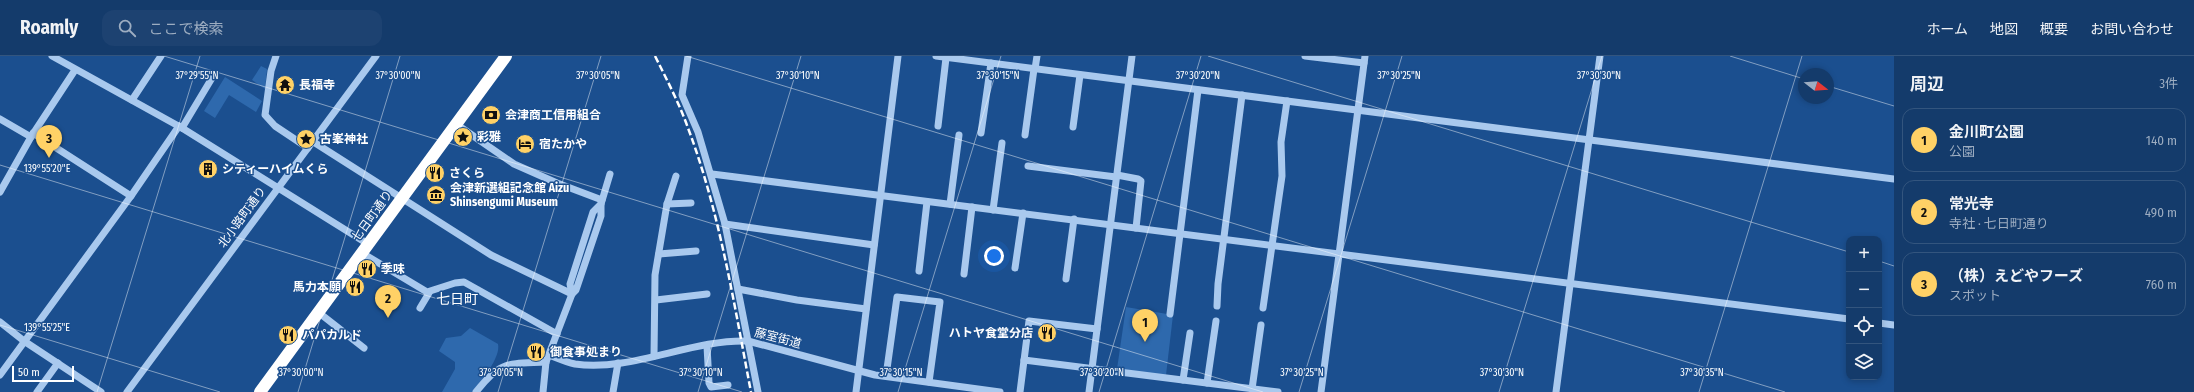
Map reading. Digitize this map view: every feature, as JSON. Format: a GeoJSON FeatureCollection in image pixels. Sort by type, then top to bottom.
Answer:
{"type":"FeatureCollection","features":[{"type":"Feature","properties":{"kind":"highway","name":"七日町通り"},"geometry":{"type":"LineString","coordinates":[[260,392],[506,56]]}},
{"type":"Feature","properties":{"kind":"street"},"geometry":{"type":"LineString","coordinates":[[52,56],[180,127],[277,188],[429,293]]}},
{"type":"Feature","properties":{"kind":"street"},"geometry":{"type":"LineString","coordinates":[[132,100],[161,56]]}},
{"type":"Feature","properties":{"kind":"street"},"geometry":{"type":"LineString","coordinates":[[276,56],[271,70],[265,115],[275,126],[308,148]]}},
{"type":"Feature","properties":{"kind":"street","name":"北小路町通り"},"geometry":{"type":"LineString","coordinates":[[127,392],[376,56]]}},
{"type":"Feature","properties":{"kind":"street"},"geometry":{"type":"LineString","coordinates":[[688,56],[682,95],[698,132],[712,174],[725,224],[758,392]]}},
{"type":"Feature","properties":{"kind":"street"},"geometry":{"type":"LineString","coordinates":[[856,392],[898,56]]}},
{"type":"Feature","properties":{"kind":"street"},"geometry":{"type":"LineString","coordinates":[[936,56],[992,61],[1034,69],[1894,179]]}},
{"type":"Feature","properties":{"kind":"street"},"geometry":{"type":"LineString","coordinates":[[1025,135],[1037,56]]}},
{"type":"Feature","properties":{"kind":"street"},"geometry":{"type":"LineString","coordinates":[[1089,392],[1132,56]]}},
{"type":"Feature","properties":{"kind":"street"},"geometry":{"type":"LineString","coordinates":[[1305,56],[1364,60],[1321,392]]}},
{"type":"Feature","properties":{"kind":"street"},"geometry":{"type":"LineString","coordinates":[[1556,392],[1600,56]]}},
{"type":"Feature","properties":{"kind":"street"},"geometry":{"type":"LineString","coordinates":[[938,126],[946,58]]}},
{"type":"Feature","properties":{"kind":"street"},"geometry":{"type":"LineString","coordinates":[[981,133],[992,61]]}},
{"type":"Feature","properties":{"kind":"street"},"geometry":{"type":"LineString","coordinates":[[0,192],[32,135],[75,70]]}},
{"type":"Feature","properties":{"kind":"street"},"geometry":{"type":"LineString","coordinates":[[1073,127],[1080,75]]}},
{"type":"Feature","properties":{"kind":"street"},"geometry":{"type":"LineString","coordinates":[[0,375],[131,196],[180,127],[212,78]]}},
{"type":"Feature","properties":{"kind":"street"},"geometry":{"type":"LineString","coordinates":[[1170,314],[1198,90]]}},
{"type":"Feature","properties":{"kind":"street"},"geometry":{"type":"LineString","coordinates":[[1217,306],[1223,239],[1242,96]]}},
{"type":"Feature","properties":{"kind":"street"},"geometry":{"type":"LineString","coordinates":[[1263,308],[1282,176],[1281,142],[1287,101]]}},
{"type":"Feature","properties":{"kind":"street"},"geometry":{"type":"LineString","coordinates":[[0,119],[32,135],[131,196]]}},
{"type":"Feature","properties":{"kind":"street"},"geometry":{"type":"LineString","coordinates":[[456,124],[514,164],[602,202]]}},
{"type":"Feature","properties":{"kind":"street"},"geometry":{"type":"LineString","coordinates":[[950,204],[959,135]]}},
{"type":"Feature","properties":{"kind":"street"},"geometry":{"type":"LineString","coordinates":[[312,141],[491,255],[572,294]]}},
{"type":"Feature","properties":{"kind":"street"},"geometry":{"type":"LineString","coordinates":[[993,210],[1002,143]]}},
{"type":"Feature","properties":{"kind":"street"},"geometry":{"type":"LineString","coordinates":[[1028,166],[1138,179],[1141,182],[1136,228]]}},
{"type":"Feature","properties":{"kind":"street"},"geometry":{"type":"LineString","coordinates":[[544,392],[548,358],[572,294],[570,284],[593,212],[602,202],[610,174]]}},
{"type":"Feature","properties":{"kind":"street"},"geometry":{"type":"LineString","coordinates":[[712,174],[1846,319]]}},
{"type":"Feature","properties":{"kind":"street"},"geometry":{"type":"LineString","coordinates":[[654,356],[656,300],[655,275],[666,204],[676,176]]}},
{"type":"Feature","properties":{"kind":"street"},"geometry":{"type":"LineString","coordinates":[[919,271],[927,202]]}},
{"type":"Feature","properties":{"kind":"street"},"geometry":{"type":"LineString","coordinates":[[666,204],[691,203]]}},
{"type":"Feature","properties":{"kind":"street"},"geometry":{"type":"LineString","coordinates":[[964,274],[972,207]]}},
{"type":"Feature","properties":{"kind":"street"},"geometry":{"type":"LineString","coordinates":[[1015,268],[1023,213]]}},
{"type":"Feature","properties":{"kind":"street"},"geometry":{"type":"LineString","coordinates":[[1066,279],[1074,219]]}},
{"type":"Feature","properties":{"kind":"street"},"geometry":{"type":"LineString","coordinates":[[725,224],[874,245]]}},
{"type":"Feature","properties":{"kind":"street"},"geometry":{"type":"LineString","coordinates":[[659,254],[696,251]]}},
{"type":"Feature","properties":{"kind":"street"},"geometry":{"type":"LineString","coordinates":[[420,308],[429,293],[455,283],[464,282],[557,334]]}},
{"type":"Feature","properties":{"kind":"street"},"geometry":{"type":"LineString","coordinates":[[738,289],[797,300],[866,309]]}},
{"type":"Feature","properties":{"kind":"street"},"geometry":{"type":"LineString","coordinates":[[656,300],[707,294]]}},
{"type":"Feature","properties":{"kind":"street"},"geometry":{"type":"LineString","coordinates":[[886,376],[897,297],[940,302],[929,382]]}},
{"type":"Feature","properties":{"kind":"street"},"geometry":{"type":"LineString","coordinates":[[318,312],[364,348]]}},
{"type":"Feature","properties":{"kind":"street"},"geometry":{"type":"LineString","coordinates":[[1020,392],[1029,321],[1097,329]]}},
{"type":"Feature","properties":{"kind":"street"},"geometry":{"type":"LineString","coordinates":[[1208,383],[1216,321]]}},
{"type":"Feature","properties":{"kind":"street"},"geometry":{"type":"LineString","coordinates":[[0,322],[24,341],[101,392]]}},
{"type":"Feature","properties":{"kind":"street"},"geometry":{"type":"LineString","coordinates":[[1882,323],[1894,325]]}},
{"type":"Feature","properties":{"kind":"street"},"geometry":{"type":"LineString","coordinates":[[1252,389],[1261,324]]}},
{"type":"Feature","properties":{"kind":"street"},"geometry":{"type":"LineString","coordinates":[[1183,380],[1190,333]]}},
{"type":"Feature","properties":{"kind":"street","name":"藤室街道"},"geometry":{"type":"LineString","coordinates":[[548,358],[576,364],[618,363],[707,346],[748,341],[858,371],[969,390],[1000,392]]}},
{"type":"Feature","properties":{"kind":"street"},"geometry":{"type":"LineString","coordinates":[[707,346],[709,384],[711,387],[728,385]]}},
{"type":"Feature","properties":{"kind":"street"},"geometry":{"type":"LineString","coordinates":[[476,392],[498,368],[511,364],[548,358]]}},
{"type":"Feature","properties":{"kind":"street"},"geometry":{"type":"LineString","coordinates":[[1024,360],[1278,392]]}},
{"type":"Feature","properties":{"kind":"street"},"geometry":{"type":"LineString","coordinates":[[37,392],[58,363]]}},
{"type":"Feature","properties":{"kind":"street"},"geometry":{"type":"LineString","coordinates":[[613,392],[618,363]]}},
{"type":"Feature","properties":{"kind":"shaded area"},"geometry":{"type":"Polygon","coordinates":[[[261,66],[267,69],[265,89],[252,80],[261,66]]]}},
{"type":"Feature","properties":{"kind":"shaded area"},"geometry":{"type":"Polygon","coordinates":[[[225,77],[262,101],[256,112],[229,95],[215,118],[204,111],[225,77]]]}},
{"type":"Feature","properties":{"kind":"shaded area"},"geometry":{"type":"Polygon","coordinates":[[[1126,307],[1173,315],[1166,375],[1117,369],[1126,307]]]}},
{"type":"Feature","properties":{"kind":"shaded area"},"geometry":{"type":"Polygon","coordinates":[[[470,328],[498,344],[496,356],[490,369],[472,392],[442,392],[455,369],[455,362],[439,351],[446,338],[461,336],[470,328]]]}},
{"type":"Feature","properties":{"kind":"railway"},"geometry":{"type":"LineString","coordinates":[[655,56],[673,92],[684,119],[709,193],[718,226],[732,292],[751,392]]}},
{"type":"Feature","properties":{"kind":"place","name":"長福寺"},"geometry":{"type":"Point","coordinates":[285,85]}},
{"type":"Feature","properties":{"kind":"place","name":"会津商工信用組合"},"geometry":{"type":"Point","coordinates":[491,115]}},
{"type":"Feature","properties":{"kind":"place","name":"彩雅"},"geometry":{"type":"Point","coordinates":[463,137]}},
{"type":"Feature","properties":{"kind":"place","name":"古峯神社"},"geometry":{"type":"Point","coordinates":[306,139]}},
{"type":"Feature","properties":{"kind":"place","name":"宿たかや"},"geometry":{"type":"Point","coordinates":[525,144]}},
{"type":"Feature","properties":{"kind":"place","name":"（株）えどやフーズ"},"geometry":{"type":"Point","coordinates":[49,158]}},
{"type":"Feature","properties":{"kind":"place","name":"シティーハイムくら"},"geometry":{"type":"Point","coordinates":[208,169]}},
{"type":"Feature","properties":{"kind":"place","name":"さくら"},"geometry":{"type":"Point","coordinates":[435,173]}},
{"type":"Feature","properties":{"kind":"place","name":"会津新選組記念館 Aizu Shinsengumi Museum"},"geometry":{"type":"Point","coordinates":[436,195]}},
{"type":"Feature","properties":{"kind":"place","name":"季味"},"geometry":{"type":"Point","coordinates":[367,269]}},
{"type":"Feature","properties":{"kind":"place","name":"馬力本願"},"geometry":{"type":"Point","coordinates":[355,287]}},
{"type":"Feature","properties":{"kind":"place","name":"常光寺"},"geometry":{"type":"Point","coordinates":[388,318]}},
{"type":"Feature","properties":{"kind":"place","name":"ハトヤ食堂分店"},"geometry":{"type":"Point","coordinates":[1047,333]}},
{"type":"Feature","properties":{"kind":"place","name":"パパカルド"},"geometry":{"type":"Point","coordinates":[288,335]}},
{"type":"Feature","properties":{"kind":"place","name":"金川町公園"},"geometry":{"type":"Point","coordinates":[1145,342]}},
{"type":"Feature","properties":{"kind":"place","name":"御食事処まり"},"geometry":{"type":"Point","coordinates":[536,352]}},
{"type":"Feature","properties":{"kind":"district","name":"七日町"},"geometry":{"type":"Point","coordinates":[457,299]}}]}
